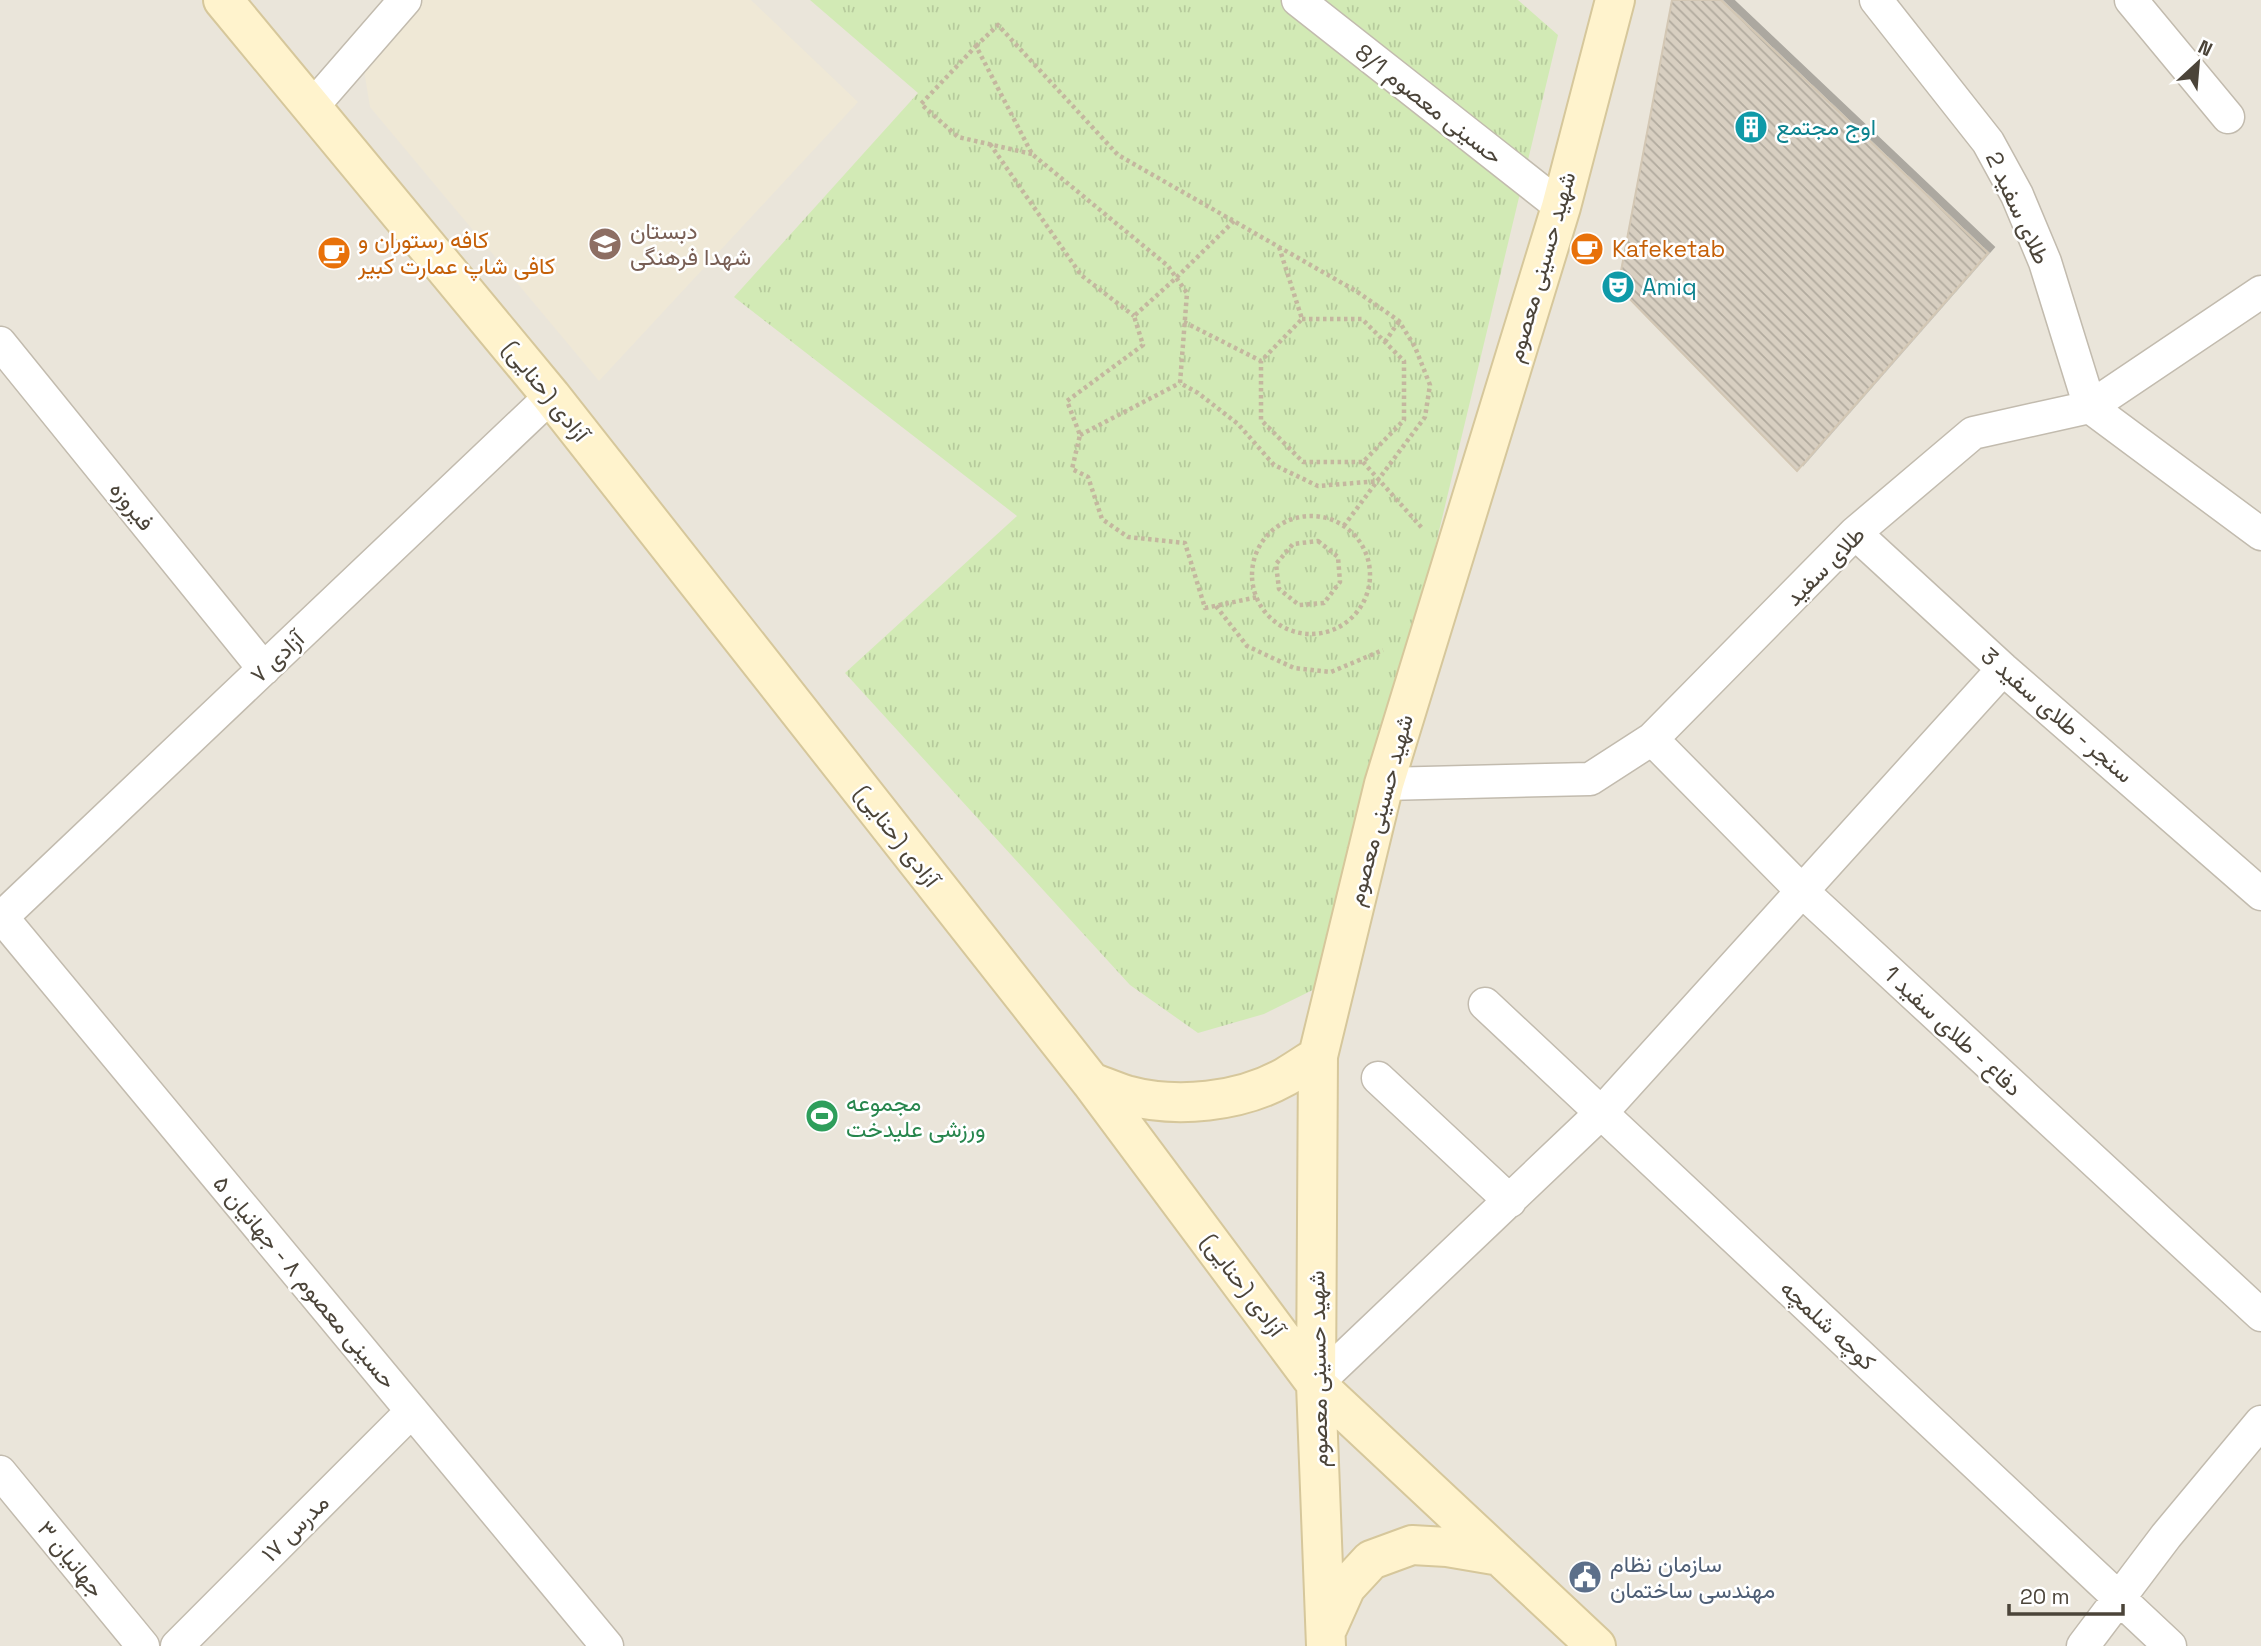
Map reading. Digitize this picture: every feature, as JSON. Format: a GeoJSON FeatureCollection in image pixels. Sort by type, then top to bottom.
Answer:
{"type":"FeatureCollection","features":[{"type":"Feature","properties":{"kind":"main road","name":"آزادی (حنایی)"},"geometry":{"type":"LineString","coordinates":[[223,0],[551,396],[1091,1082],[1316,1384],[1597,1646]]}},
{"type":"Feature","properties":{"kind":"main road","name":"شهید حسینی معصوم"},"geometry":{"type":"LineString","coordinates":[[1326,1639],[1316,1384],[1318,1056],[1384,784],[1561,207],[1615,0]]}},
{"type":"Feature","properties":{"kind":"main road"},"geometry":{"type":"LineString","coordinates":[[1091,1082],[1128,1096],[1168,1101],[1208,1101],[1247,1093],[1284,1078],[1318,1056]]}},
{"type":"Feature","properties":{"kind":"main road"},"geometry":{"type":"LineString","coordinates":[[1326,1639],[1346,1587],[1371,1560],[1412,1545],[1447,1547],[1500,1556]]}},
{"type":"Feature","properties":{"kind":"street"},"geometry":{"type":"LineString","coordinates":[[312,107],[405,0]]}},
{"type":"Feature","properties":{"kind":"street","name":"حسینی معصوم 8/1"},"geometry":{"type":"LineString","coordinates":[[1298,0],[1561,207]]}},
{"type":"Feature","properties":{"kind":"street","name":"طلای سفید 2"},"geometry":{"type":"LineString","coordinates":[[1876,0],[1988,142],[2017,195],[2045,262],[2090,407]]}},
{"type":"Feature","properties":{"kind":"street"},"geometry":{"type":"LineString","coordinates":[[2131,0],[2228,117]]}},
{"type":"Feature","properties":{"kind":"street","name":"طلای سفید"},"geometry":{"type":"LineString","coordinates":[[1384,784],[1590,779],[1652,739],[1855,533],[1973,433],[2090,407],[2261,292]]}},
{"type":"Feature","properties":{"kind":"street","name":"فیروزه"},"geometry":{"type":"LineString","coordinates":[[0,343],[264,669]]}},
{"type":"Feature","properties":{"kind":"street","name":"آزادی ۷"},"geometry":{"type":"LineString","coordinates":[[1,917],[551,396]]}},
{"type":"Feature","properties":{"kind":"street"},"geometry":{"type":"LineString","coordinates":[[2090,407],[2261,534]]}},
{"type":"Feature","properties":{"kind":"street","name":"سنجر - طلای سفید 3"},"geometry":{"type":"LineString","coordinates":[[1855,533],[2003,669],[2261,894]]}},
{"type":"Feature","properties":{"kind":"street"},"geometry":{"type":"LineString","coordinates":[[1316,1384],[1602,1112],[2003,669]]}},
{"type":"Feature","properties":{"kind":"street","name":"دفاع - طلای سفید 1"},"geometry":{"type":"LineString","coordinates":[[1652,739],[1802,891],[2261,1315]]}},
{"type":"Feature","properties":{"kind":"street","name":"حسینی معصوم ۸ - جهانیان ۵"},"geometry":{"type":"LineString","coordinates":[[1,917],[607,1646]]}},
{"type":"Feature","properties":{"kind":"street","name":"کوچه شلمچه"},"geometry":{"type":"LineString","coordinates":[[1485,1004],[2170,1646]]}},
{"type":"Feature","properties":{"kind":"street"},"geometry":{"type":"LineString","coordinates":[[1378,1078],[1510,1201]]}},
{"type":"Feature","properties":{"kind":"street","name":"مدرس ۱۷"},"geometry":{"type":"LineString","coordinates":[[177,1646],[412,1411]]}},
{"type":"Feature","properties":{"kind":"street"},"geometry":{"type":"LineString","coordinates":[[2083,1646],[2166,1536],[2261,1422]]}},
{"type":"Feature","properties":{"kind":"street","name":"جهانیان ۳"},"geometry":{"type":"LineString","coordinates":[[0,1472],[143,1646]]}},
{"type":"Feature","properties":{"kind":"path"},"geometry":{"type":"LineString","coordinates":[[1032,154],[958,137],[921,104],[998,25],[1118,155],[1356,291],[1399,321],[1415,347],[1430,385],[1424,417],[1343,527]]}},
{"type":"Feature","properties":{"kind":"path"},"geometry":{"type":"LineString","coordinates":[[975,46],[1032,154],[1168,266],[1187,293],[1180,383]]}},
{"type":"Feature","properties":{"kind":"path"},"geometry":{"type":"LineString","coordinates":[[990,144],[1080,275],[1134,316],[1143,345],[1067,401],[1080,435],[1072,469],[1088,477],[1102,519],[1128,537],[1185,543],[1205,608],[1258,597]]}},
{"type":"Feature","properties":{"kind":"path"},"geometry":{"type":"LineString","coordinates":[[1134,316],[1234,221]]}},
{"type":"Feature","properties":{"kind":"path"},"geometry":{"type":"LineString","coordinates":[[1279,246],[1303,319]]}},
{"type":"Feature","properties":{"kind":"path"},"geometry":{"type":"LineString","coordinates":[[1303,319],[1362,319],[1385,342],[1404,361],[1404,420],[1363,462],[1303,462],[1261,420],[1261,361],[1303,319]]}},
{"type":"Feature","properties":{"kind":"path"},"geometry":{"type":"LineString","coordinates":[[1385,342],[1399,321]]}},
{"type":"Feature","properties":{"kind":"path"},"geometry":{"type":"LineString","coordinates":[[1184,322],[1261,361]]}},
{"type":"Feature","properties":{"kind":"path"},"geometry":{"type":"LineString","coordinates":[[1080,435],[1180,383]]}},
{"type":"Feature","properties":{"kind":"path"},"geometry":{"type":"LineString","coordinates":[[1180,383],[1198,393],[1238,424],[1274,465],[1318,486],[1379,481]]}},
{"type":"Feature","properties":{"kind":"path"},"geometry":{"type":"LineString","coordinates":[[1363,462],[1423,529],[1459,541]]}},
{"type":"Feature","properties":{"kind":"path"},"geometry":{"type":"LineString","coordinates":[[1293,517],[1330,517],[1361,540],[1373,575],[1361,611],[1330,633],[1293,633],[1262,611],[1258,597],[1250,575],[1262,539],[1293,517]]}},
{"type":"Feature","properties":{"kind":"path"},"geometry":{"type":"LineString","coordinates":[[1318,541],[1338,557],[1340,582],[1324,603],[1299,605],[1279,589],[1276,564],[1293,544],[1318,541]]}},
{"type":"Feature","properties":{"kind":"path"},"geometry":{"type":"LineString","coordinates":[[1216,606],[1247,646],[1294,668],[1331,672],[1383,650]]}},
{"type":"Feature","properties":{"kind":"shaded area"},"geometry":{"type":"Polygon","coordinates":[[[0,0],[2261,0],[2261,1646],[0,1646],[0,0]]]}},
{"type":"Feature","properties":{"kind":"shaded area","name":"دبستان شهدا فرهنگی"},"geometry":{"type":"Polygon","coordinates":[[[420,0],[751,0],[858,102],[599,381],[370,107],[363,64],[420,0]]]}},
{"type":"Feature","properties":{"kind":"green space"},"geometry":{"type":"Polygon","coordinates":[[[810,0],[1518,0],[1558,35],[1331,981],[1264,1014],[1198,1033],[1130,985],[845,673],[1017,516],[734,297],[918,93],[810,0]]]}},
{"type":"Feature","properties":{"kind":"building","name":"اوج مجتمع"},"geometry":{"type":"Polygon","coordinates":[[[1672,0],[1721,0],[1988,253],[1797,471],[1618,287],[1672,0]]]}},
{"type":"Feature","properties":{"kind":"place","name":"اوج مجتمع"},"geometry":{"type":"Point","coordinates":[1751,127]}},
{"type":"Feature","properties":{"kind":"place","name":"دبستان شهدا فرهنگی"},"geometry":{"type":"Point","coordinates":[605,244]}},
{"type":"Feature","properties":{"kind":"place","name":"Kafeketab"},"geometry":{"type":"Point","coordinates":[1587,249]}},
{"type":"Feature","properties":{"kind":"place","name":"کافه رستوران و کافی شاپ عمارت کبیر"},"geometry":{"type":"Point","coordinates":[334,253]}},
{"type":"Feature","properties":{"kind":"place","name":"Amiq"},"geometry":{"type":"Point","coordinates":[1618,287]}},
{"type":"Feature","properties":{"kind":"place","name":"مجموعه ورزشی علیدخت"},"geometry":{"type":"Point","coordinates":[822,1116]}},
{"type":"Feature","properties":{"kind":"place","name":"سازمان نظام مهندسی ساختمان"},"geometry":{"type":"Point","coordinates":[1585,1577]}}]}
